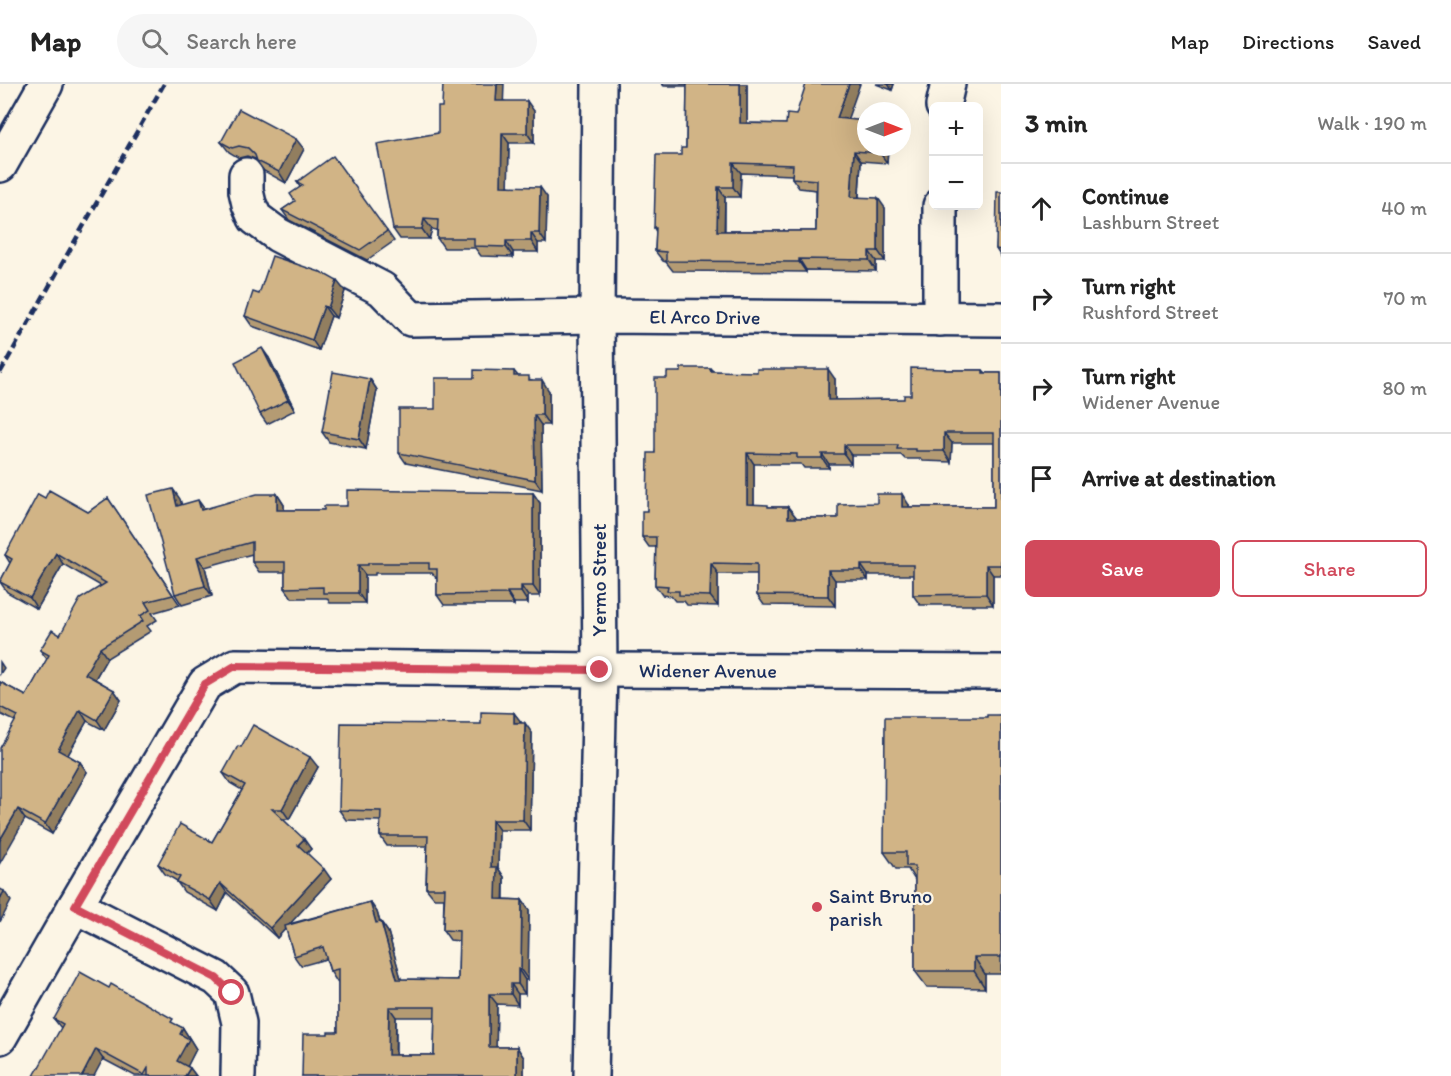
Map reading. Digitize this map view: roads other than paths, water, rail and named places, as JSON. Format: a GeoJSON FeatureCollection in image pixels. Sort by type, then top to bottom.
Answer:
{"type":"FeatureCollection","features":[{"type":"Feature","properties":{"kind":"street"},"geometry":{"type":"LineString","coordinates":[[0,165],[46,84]]}},
{"type":"Feature","properties":{"kind":"street","name":"Yermo Street"},"geometry":{"type":"LineString","coordinates":[[591,1076],[600,670],[597,316],[599,84]]}},
{"type":"Feature","properties":{"kind":"street"},"geometry":{"type":"LineString","coordinates":[[944,102],[948,84]]}},
{"type":"Feature","properties":{"kind":"street","name":"El Arco Drive"},"geometry":{"type":"LineString","coordinates":[[246,175],[246,191],[255,218],[278,235],[382,289],[411,319],[597,316],[1001,319]]}},
{"type":"Feature","properties":{"kind":"street"},"geometry":{"type":"LineString","coordinates":[[940,210],[940,319]]}},
{"type":"Feature","properties":{"kind":"street","name":"Widener Avenue"},"geometry":{"type":"LineString","coordinates":[[75,906],[205,684],[235,666],[1001,672]]}},
{"type":"Feature","properties":{"kind":"street"},"geometry":{"type":"LineString","coordinates":[[0,1038],[75,906],[216,978],[232,993],[239,1023],[238,1076]]}},
{"type":"Feature","properties":{"kind":"railway"},"geometry":{"type":"LineString","coordinates":[[0,373],[164,84]]}},
{"type":"Feature","properties":{"kind":"place","name":"Saint Bruno parish"},"geometry":{"type":"Point","coordinates":[817,907]}}]}
